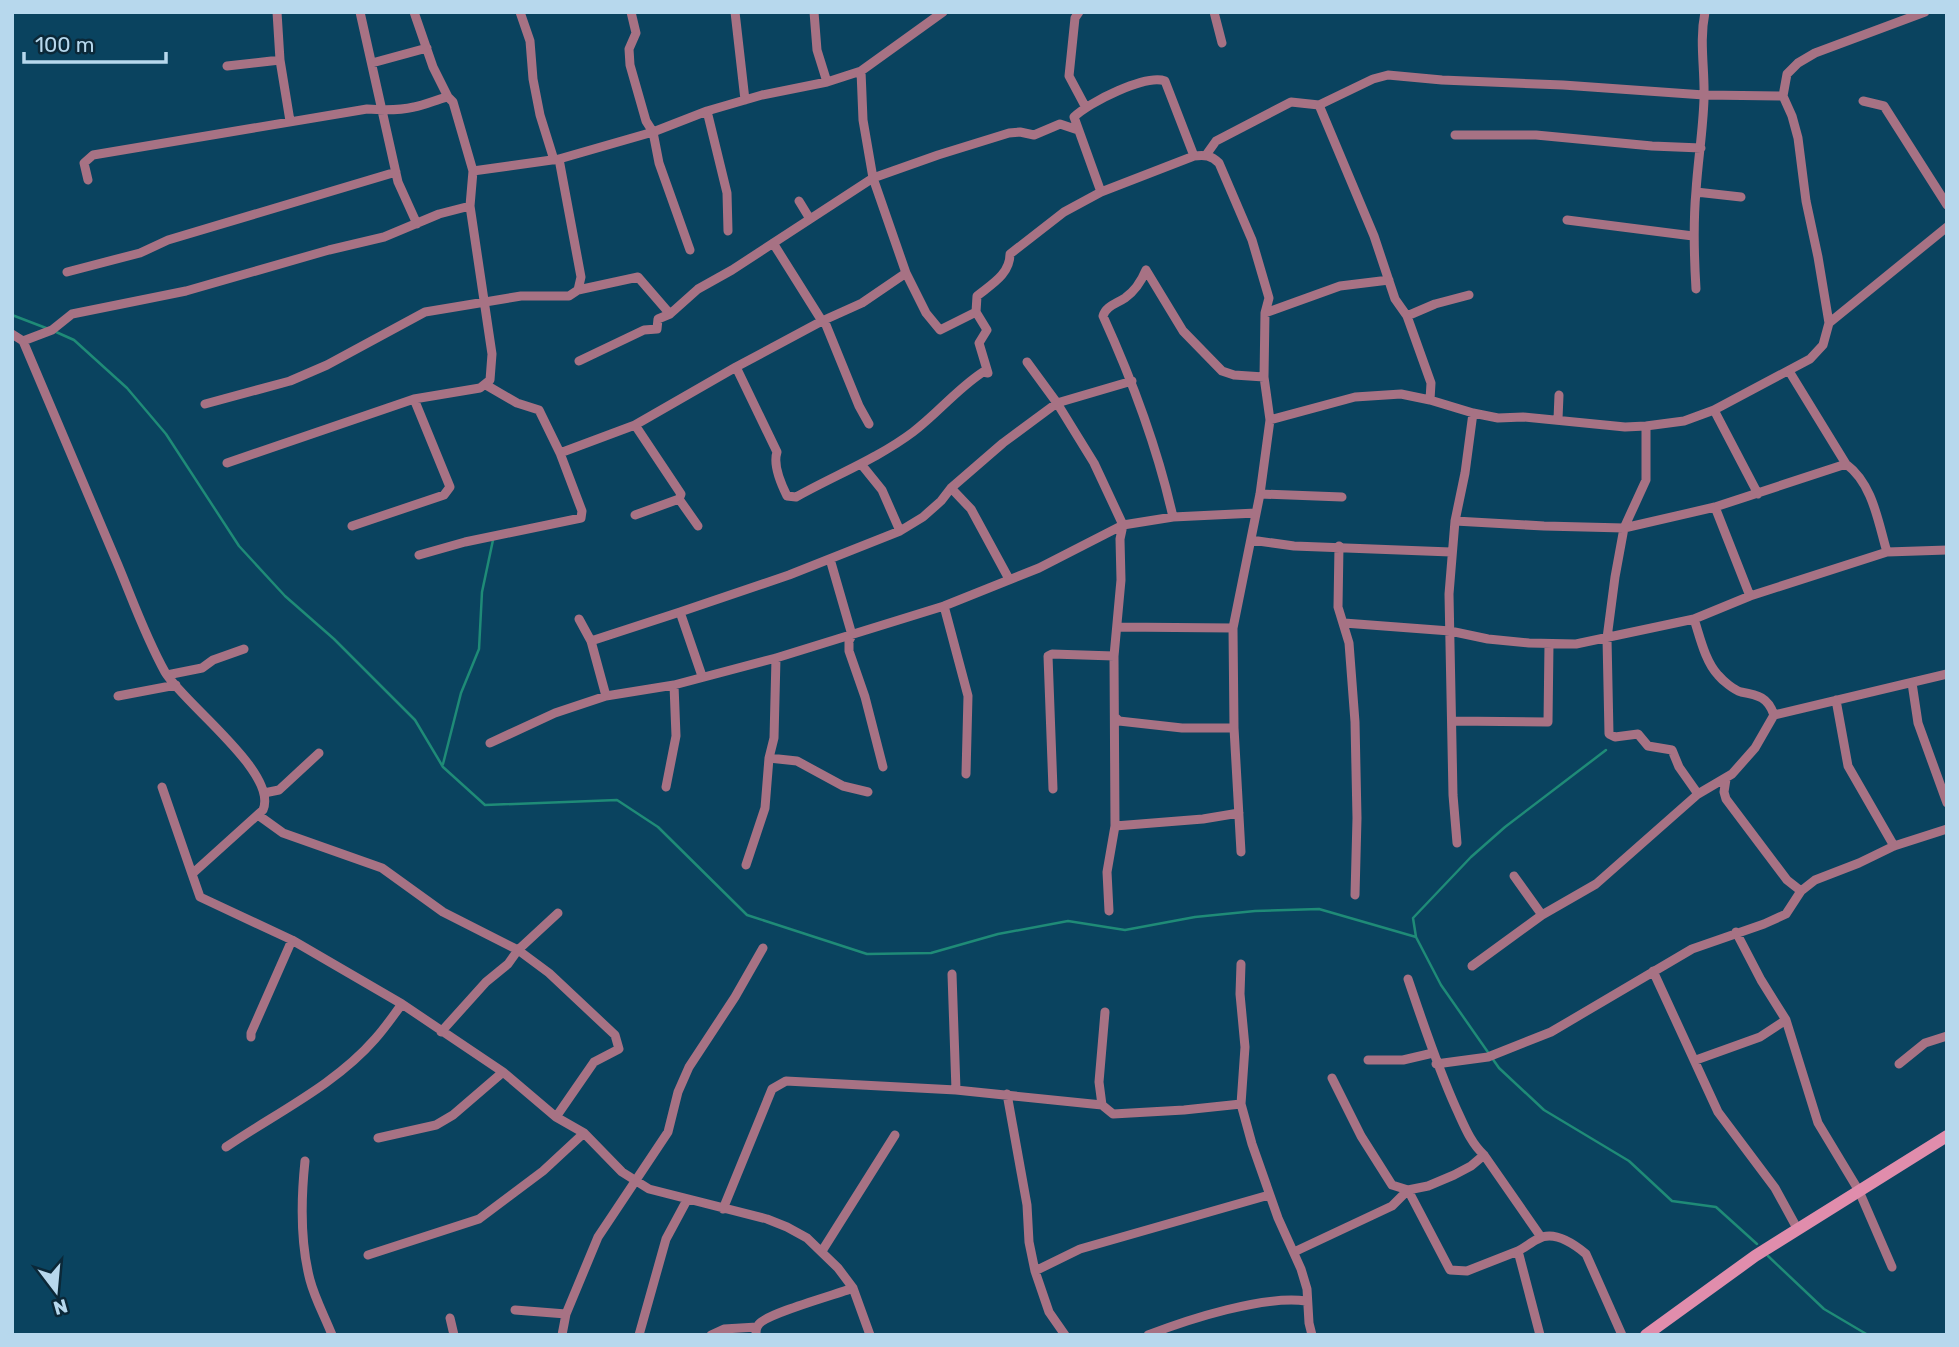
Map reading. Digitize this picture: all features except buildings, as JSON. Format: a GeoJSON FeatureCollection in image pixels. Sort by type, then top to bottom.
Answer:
{"type":"FeatureCollection","features":[{"type":"Feature","properties":{"kind":"street"},"geometry":{"type":"LineString","coordinates":[[277,12],[280,60],[290,121]]}},
{"type":"Feature","properties":{"kind":"street"},"geometry":{"type":"LineString","coordinates":[[360,12],[396,172],[417,224]]}},
{"type":"Feature","properties":{"kind":"street"},"geometry":{"type":"LineString","coordinates":[[228,463],[414,399],[486,385],[490,380],[492,354],[470,206],[473,171],[453,102],[427,48],[414,12]]}},
{"type":"Feature","properties":{"kind":"street"},"geometry":{"type":"LineString","coordinates":[[520,12],[530,41],[533,79],[540,115],[557,159],[581,277],[578,290]]}},
{"type":"Feature","properties":{"kind":"street"},"geometry":{"type":"LineString","coordinates":[[631,12],[636,27],[629,49],[630,65],[646,121],[653,132],[659,163],[690,250]]}},
{"type":"Feature","properties":{"kind":"street"},"geometry":{"type":"LineString","coordinates":[[736,12],[745,100]]}},
{"type":"Feature","properties":{"kind":"street"},"geometry":{"type":"LineString","coordinates":[[814,12],[817,50],[827,82]]}},
{"type":"Feature","properties":{"kind":"street"},"geometry":{"type":"LineString","coordinates":[[1079,12],[1075,18],[1069,76],[1085,106]]}},
{"type":"Feature","properties":{"kind":"street"},"geometry":{"type":"LineString","coordinates":[[1214,12],[1222,43]]}},
{"type":"Feature","properties":{"kind":"street"},"geometry":{"type":"LineString","coordinates":[[1696,289],[1693,236],[1704,95],[1700,34],[1705,12]]}},
{"type":"Feature","properties":{"kind":"street"},"geometry":{"type":"LineString","coordinates":[[1270,420],[1367,396],[1401,394],[1498,418],[1558,419],[1591,425],[1646,426],[1684,421],[1714,410],[1789,371],[1823,345],[1829,323],[1806,201],[1798,138],[1793,116],[1783,96],[1787,74],[1798,63],[1815,53],[1925,12]]}},
{"type":"Feature","properties":{"kind":"street"},"geometry":{"type":"LineString","coordinates":[[473,171],[557,159],[653,132],[707,111],[861,71],[936,14]]}},
{"type":"Feature","properties":{"kind":"street"},"geometry":{"type":"LineString","coordinates":[[372,63],[427,48]]}},
{"type":"Feature","properties":{"kind":"street"},"geometry":{"type":"LineString","coordinates":[[227,66],[280,60]]}},
{"type":"Feature","properties":{"kind":"street"},"geometry":{"type":"LineString","coordinates":[[861,71],[863,120],[873,178],[906,273],[926,313],[940,330],[976,312]]}},
{"type":"Feature","properties":{"kind":"street"},"geometry":{"type":"LineString","coordinates":[[1206,155],[1216,141],[1291,102],[1319,105],[1373,79],[1388,75],[1704,95],[1783,96]]}},
{"type":"Feature","properties":{"kind":"street"},"geometry":{"type":"LineString","coordinates":[[1101,191],[1074,117],[1085,106],[1125,88],[1160,79],[1165,81],[1194,156]]}},
{"type":"Feature","properties":{"kind":"street"},"geometry":{"type":"LineString","coordinates":[[88,180],[84,163],[93,155],[367,109],[382,111],[414,107],[449,97]]}},
{"type":"Feature","properties":{"kind":"street"},"geometry":{"type":"LineString","coordinates":[[1863,101],[1885,106],[1947,205]]}},
{"type":"Feature","properties":{"kind":"street"},"geometry":{"type":"LineString","coordinates":[[1319,105],[1374,236],[1395,299],[1407,316],[1431,383],[1430,400]]}},
{"type":"Feature","properties":{"kind":"street"},"geometry":{"type":"LineString","coordinates":[[707,111],[727,192],[727,231]]}},
{"type":"Feature","properties":{"kind":"street"},"geometry":{"type":"LineString","coordinates":[[579,361],[644,330],[656,329],[658,319],[670,314],[698,289],[732,270],[873,178],[1001,135],[1020,132],[1034,135],[1060,124],[1078,130]]}},
{"type":"Feature","properties":{"kind":"street"},"geometry":{"type":"LineString","coordinates":[[1455,135],[1536,135],[1701,148]]}},
{"type":"Feature","properties":{"kind":"street"},"geometry":{"type":"LineString","coordinates":[[736,367],[777,452],[775,460],[787,496],[796,497],[861,464],[914,432],[965,383],[983,372],[988,373],[979,342],[987,330],[976,312],[977,296],[1005,273],[1010,264],[1010,254],[1064,212],[1101,191],[1194,156],[1206,155],[1214,158],[1219,163],[1252,240],[1269,299],[1265,313],[1264,377],[1270,420],[1260,495],[1233,628],[1234,728],[1241,852]]}},
{"type":"Feature","properties":{"kind":"street"},"geometry":{"type":"LineString","coordinates":[[67,272],[139,253],[168,240],[396,172]]}},
{"type":"Feature","properties":{"kind":"street"},"geometry":{"type":"LineString","coordinates":[[1696,192],[1741,197]]}},
{"type":"Feature","properties":{"kind":"street"},"geometry":{"type":"LineString","coordinates":[[799,201],[810,219]]}},
{"type":"Feature","properties":{"kind":"street"},"geometry":{"type":"LineString","coordinates":[[23,341],[52,330],[72,314],[186,291],[384,237],[439,214],[470,206]]}},
{"type":"Feature","properties":{"kind":"street"},"geometry":{"type":"LineString","coordinates":[[1567,220],[1693,236]]}},
{"type":"Feature","properties":{"kind":"street"},"geometry":{"type":"LineString","coordinates":[[1829,323],[1947,227]]}},
{"type":"Feature","properties":{"kind":"street"},"geometry":{"type":"LineString","coordinates":[[773,243],[823,321],[869,424]]}},
{"type":"Feature","properties":{"kind":"street"},"geometry":{"type":"LineString","coordinates":[[1173,517],[1149,429],[1132,381],[1102,316],[1107,309],[1126,298],[1140,284],[1146,270],[1183,331],[1222,371],[1234,375],[1264,377]]}},
{"type":"Feature","properties":{"kind":"street"},"geometry":{"type":"LineString","coordinates":[[560,453],[635,425],[736,367],[862,303],[906,273]]}},
{"type":"Feature","properties":{"kind":"street"},"geometry":{"type":"LineString","coordinates":[[205,404],[290,381],[327,365],[425,312],[521,296],[569,296],[578,290],[638,276],[670,314]]}},
{"type":"Feature","properties":{"kind":"street"},"geometry":{"type":"LineString","coordinates":[[1265,313],[1340,286],[1389,280]]}},
{"type":"Feature","properties":{"kind":"street"},"geometry":{"type":"LineString","coordinates":[[1407,316],[1434,304],[1469,295]]}},
{"type":"Feature","properties":{"kind":"street"},"geometry":{"type":"LineString","coordinates":[[12,334],[23,341],[137,613],[167,674],[232,743],[255,774],[264,793],[267,803],[258,815],[192,874]]}},
{"type":"Feature","properties":{"kind":"street"},"geometry":{"type":"LineString","coordinates":[[1027,362],[1057,403],[1094,463],[1123,525],[1114,656],[1115,826],[1107,872],[1109,911]]}},
{"type":"Feature","properties":{"kind":"street"},"geometry":{"type":"LineString","coordinates":[[1789,371],[1846,464],[1866,486],[1887,552]]}},
{"type":"Feature","properties":{"kind":"street"},"geometry":{"type":"LineString","coordinates":[[590,641],[830,559],[900,531],[923,517],[951,488],[1003,443],[1057,403],[1132,381]]}},
{"type":"Feature","properties":{"kind":"street"},"geometry":{"type":"LineString","coordinates":[[419,555],[465,542],[581,518],[582,511],[560,453],[539,410],[517,403],[486,385]]}},
{"type":"Feature","properties":{"kind":"street"},"geometry":{"type":"LineString","coordinates":[[1558,419],[1559,395]]}},
{"type":"Feature","properties":{"kind":"street"},"geometry":{"type":"LineString","coordinates":[[352,526],[444,495],[450,487],[414,399]]}},
{"type":"Feature","properties":{"kind":"street"},"geometry":{"type":"LineString","coordinates":[[1714,410],[1759,494]]}},
{"type":"Feature","properties":{"kind":"street"},"geometry":{"type":"LineString","coordinates":[[1458,843],[1453,795],[1451,552],[1473,413]]}},
{"type":"Feature","properties":{"kind":"street"},"geometry":{"type":"LineString","coordinates":[[635,425],[680,491],[679,499],[698,526]]}},
{"type":"Feature","properties":{"kind":"street"},"geometry":{"type":"LineString","coordinates":[[1646,426],[1646,480],[1624,528],[1607,638],[1609,734],[1615,737],[1638,734],[1648,746],[1672,750],[1679,767],[1698,794]]}},
{"type":"Feature","properties":{"kind":"street"},"geometry":{"type":"LineString","coordinates":[[861,464],[882,490],[900,531]]}},
{"type":"Feature","properties":{"kind":"street"},"geometry":{"type":"LineString","coordinates":[[1455,521],[1624,528],[1715,507],[1846,464]]}},
{"type":"Feature","properties":{"kind":"street"},"geometry":{"type":"LineString","coordinates":[[951,488],[971,509],[1009,579]]}},
{"type":"Feature","properties":{"kind":"street"},"geometry":{"type":"LineString","coordinates":[[1260,495],[1342,497]]}},
{"type":"Feature","properties":{"kind":"street"},"geometry":{"type":"LineString","coordinates":[[635,515],[679,499]]}},
{"type":"Feature","properties":{"kind":"street"},"geometry":{"type":"LineString","coordinates":[[1715,507],[1751,596]]}},
{"type":"Feature","properties":{"kind":"street"},"geometry":{"type":"LineString","coordinates":[[490,743],[555,713],[606,696],[674,685],[776,658],[944,606],[1039,568],[1123,525],[1173,517],[1256,513]]}},
{"type":"Feature","properties":{"kind":"street"},"geometry":{"type":"LineString","coordinates":[[1251,540],[1294,546],[1451,552]]}},
{"type":"Feature","properties":{"kind":"street"},"geometry":{"type":"LineString","coordinates":[[1339,547],[1338,607],[1349,643],[1355,722],[1355,895]]}},
{"type":"Feature","properties":{"kind":"street"},"geometry":{"type":"LineString","coordinates":[[1343,623],[1450,631],[1488,639],[1576,644],[1694,619],[1751,596],[1887,552],[1947,550]]}},
{"type":"Feature","properties":{"kind":"street"},"geometry":{"type":"LineString","coordinates":[[830,559],[852,635],[849,651],[865,697],[883,767]]}},
{"type":"Feature","properties":{"kind":"street"},"geometry":{"type":"LineString","coordinates":[[944,606],[968,696],[965,774]]}},
{"type":"Feature","properties":{"kind":"street"},"geometry":{"type":"LineString","coordinates":[[680,612],[702,676]]}},
{"type":"Feature","properties":{"kind":"street"},"geometry":{"type":"LineString","coordinates":[[579,619],[590,641],[606,696]]}},
{"type":"Feature","properties":{"kind":"street"},"geometry":{"type":"LineString","coordinates":[[1694,619],[1717,674],[1738,691],[1750,692],[1765,700],[1774,715]]}},
{"type":"Feature","properties":{"kind":"street"},"geometry":{"type":"LineString","coordinates":[[1116,627],[1233,628]]}},
{"type":"Feature","properties":{"kind":"street"},"geometry":{"type":"LineString","coordinates":[[1453,721],[1548,722],[1549,644]]}},
{"type":"Feature","properties":{"kind":"street"},"geometry":{"type":"LineString","coordinates":[[167,674],[202,668],[214,660],[244,649]]}},
{"type":"Feature","properties":{"kind":"street"},"geometry":{"type":"LineString","coordinates":[[1053,789],[1048,656],[1114,656]]}},
{"type":"Feature","properties":{"kind":"street"},"geometry":{"type":"LineString","coordinates":[[746,864],[765,808],[769,758],[774,738],[776,658]]}},
{"type":"Feature","properties":{"kind":"street"},"geometry":{"type":"LineString","coordinates":[[1472,966],[1542,915],[1596,884],[1698,794],[1726,779],[1755,748],[1774,715],[1947,674]]}},
{"type":"Feature","properties":{"kind":"street"},"geometry":{"type":"LineString","coordinates":[[1912,683],[1917,723],[1947,803]]}},
{"type":"Feature","properties":{"kind":"street"},"geometry":{"type":"LineString","coordinates":[[118,696],[176,685]]}},
{"type":"Feature","properties":{"kind":"street"},"geometry":{"type":"LineString","coordinates":[[666,787],[676,736],[674,685]]}},
{"type":"Feature","properties":{"kind":"street"},"geometry":{"type":"LineString","coordinates":[[1836,700],[1848,766],[1894,846]]}},
{"type":"Feature","properties":{"kind":"street"},"geometry":{"type":"LineString","coordinates":[[1115,718],[1119,721],[1182,727],[1234,728]]}},
{"type":"Feature","properties":{"kind":"street"},"geometry":{"type":"LineString","coordinates":[[264,793],[279,790],[319,753]]}},
{"type":"Feature","properties":{"kind":"street"},"geometry":{"type":"LineString","coordinates":[[769,758],[797,761],[843,786],[868,792]]}},
{"type":"Feature","properties":{"kind":"street"},"geometry":{"type":"LineString","coordinates":[[1726,779],[1726,799],[1787,880],[1801,891]]}},
{"type":"Feature","properties":{"kind":"street"},"geometry":{"type":"LineString","coordinates":[[162,787],[200,897],[292,940],[402,1004],[503,1072],[556,1117],[584,1133],[622,1172],[649,1189],[767,1219],[807,1238],[838,1268],[853,1288],[870,1335]]}},
{"type":"Feature","properties":{"kind":"street"},"geometry":{"type":"LineString","coordinates":[[1115,826],[1203,819],[1239,813]]}},
{"type":"Feature","properties":{"kind":"street"},"geometry":{"type":"LineString","coordinates":[[258,815],[283,833],[382,868],[443,912],[518,950],[549,973],[615,1035],[620,1045],[615,1052],[594,1062],[556,1117]]}},
{"type":"Feature","properties":{"kind":"street"},"geometry":{"type":"LineString","coordinates":[[1436,1064],[1493,1055],[1551,1032],[1692,949],[1763,925],[1786,914],[1801,891],[1815,880],[1894,846],[1947,830]]}},
{"type":"Feature","properties":{"kind":"street"},"geometry":{"type":"LineString","coordinates":[[1514,876],[1542,915]]}},
{"type":"Feature","properties":{"kind":"street"},"geometry":{"type":"LineString","coordinates":[[442,1032],[478,990],[558,913]]}},
{"type":"Feature","properties":{"kind":"street"},"geometry":{"type":"LineString","coordinates":[[1736,932],[1786,1020],[1818,1123],[1859,1191],[1892,1267]]}},
{"type":"Feature","properties":{"kind":"street"},"geometry":{"type":"LineString","coordinates":[[251,1037],[292,940]]}},
{"type":"Feature","properties":{"kind":"street"},"geometry":{"type":"LineString","coordinates":[[562,1335],[566,1314],[598,1237],[668,1132],[678,1092],[689,1067],[763,948]]}},
{"type":"Feature","properties":{"kind":"street"},"geometry":{"type":"LineString","coordinates":[[1241,964],[1240,994],[1245,1048],[1241,1104],[1269,1195],[1307,1289],[1306,1301],[1312,1335]]}},
{"type":"Feature","properties":{"kind":"street"},"geometry":{"type":"LineString","coordinates":[[1653,971],[1718,1112],[1775,1188],[1798,1230]]}},
{"type":"Feature","properties":{"kind":"street"},"geometry":{"type":"LineString","coordinates":[[952,975],[956,1090]]}},
{"type":"Feature","properties":{"kind":"street"},"geometry":{"type":"LineString","coordinates":[[1408,979],[1436,1064],[1471,1138],[1541,1237]]}},
{"type":"Feature","properties":{"kind":"street"},"geometry":{"type":"LineString","coordinates":[[226,1147],[310,1094],[352,1060],[375,1039],[402,1004]]}},
{"type":"Feature","properties":{"kind":"street"},"geometry":{"type":"LineString","coordinates":[[1102,1105],[1099,1082],[1105,1012]]}},
{"type":"Feature","properties":{"kind":"street"},"geometry":{"type":"LineString","coordinates":[[1696,1060],[1760,1037],[1786,1020]]}},
{"type":"Feature","properties":{"kind":"street"},"geometry":{"type":"LineString","coordinates":[[1899,1064],[1925,1043],[1947,1036]]}},
{"type":"Feature","properties":{"kind":"street"},"geometry":{"type":"LineString","coordinates":[[1368,1060],[1403,1060],[1433,1053]]}},
{"type":"Feature","properties":{"kind":"street"},"geometry":{"type":"LineString","coordinates":[[378,1138],[436,1125],[453,1115],[503,1072]]}},
{"type":"Feature","properties":{"kind":"street"},"geometry":{"type":"LineString","coordinates":[[1332,1078],[1361,1136],[1392,1185],[1392,1206]]}},
{"type":"Feature","properties":{"kind":"street"},"geometry":{"type":"LineString","coordinates":[[723,1209],[772,1089],[786,1082],[1007,1094],[1102,1105],[1113,1114],[1184,1111],[1241,1104]]}},
{"type":"Feature","properties":{"kind":"street"},"geometry":{"type":"LineString","coordinates":[[1007,1094],[1027,1205],[1029,1242],[1035,1271],[1049,1312],[1065,1335]]}},
{"type":"Feature","properties":{"kind":"street"},"geometry":{"type":"LineString","coordinates":[[368,1255],[480,1219],[543,1171],[584,1133]]}},
{"type":"Feature","properties":{"kind":"street"},"geometry":{"type":"LineString","coordinates":[[822,1251],[895,1135]]}},
{"type":"Feature","properties":{"kind":"street"},"geometry":{"type":"LineString","coordinates":[[1653,1333],[1755,1256],[1947,1136]]}},
{"type":"Feature","properties":{"kind":"street"},"geometry":{"type":"LineString","coordinates":[[1392,1185],[1408,1190],[1428,1186],[1471,1166],[1484,1155]]}},
{"type":"Feature","properties":{"kind":"street"},"geometry":{"type":"LineString","coordinates":[[305,1161],[301,1196],[307,1263],[310,1280],[332,1335]]}},
{"type":"Feature","properties":{"kind":"street"},"geometry":{"type":"LineString","coordinates":[[1294,1252],[1392,1206],[1408,1190]]}},
{"type":"Feature","properties":{"kind":"street"},"geometry":{"type":"LineString","coordinates":[[1408,1190],[1450,1270],[1467,1271],[1518,1251],[1541,1237],[1557,1237],[1574,1245],[1586,1254],[1622,1335]]}},
{"type":"Feature","properties":{"kind":"street"},"geometry":{"type":"LineString","coordinates":[[1035,1271],[1080,1249],[1269,1195]]}},
{"type":"Feature","properties":{"kind":"street"},"geometry":{"type":"LineString","coordinates":[[639,1335],[666,1239],[687,1200]]}},
{"type":"Feature","properties":{"kind":"street"},"geometry":{"type":"LineString","coordinates":[[1518,1251],[1540,1335]]}},
{"type":"Feature","properties":{"kind":"street"},"geometry":{"type":"LineString","coordinates":[[711,1335],[724,1329],[757,1331],[761,1322],[774,1315],[853,1288]]}},
{"type":"Feature","properties":{"kind":"street"},"geometry":{"type":"LineString","coordinates":[[1148,1335],[1182,1322],[1272,1301],[1306,1301]]}},
{"type":"Feature","properties":{"kind":"street"},"geometry":{"type":"LineString","coordinates":[[515,1310],[566,1314]]}},
{"type":"Feature","properties":{"kind":"street"},"geometry":{"type":"LineString","coordinates":[[450,1318],[454,1335]]}},
{"type":"Feature","properties":{"kind":"waterway"},"geometry":{"type":"LineString","coordinates":[[12,315],[46,328]]}},
{"type":"Feature","properties":{"kind":"waterway"},"geometry":{"type":"LineString","coordinates":[[56,332],[74,340],[127,388],[166,434],[239,546],[285,596],[334,639],[415,720],[443,767],[485,805],[617,800],[658,827],[747,915],[867,954],[931,953],[998,934],[1068,921],[1125,930],[1195,917],[1255,911],[1319,909],[1416,937],[1441,985],[1499,1068],[1544,1110],[1629,1161],[1672,1201],[1716,1207],[1757,1244]]}},
{"type":"Feature","properties":{"kind":"waterway"},"geometry":{"type":"LineString","coordinates":[[443,764],[461,693],[479,649],[482,592],[493,540]]}},
{"type":"Feature","properties":{"kind":"waterway"},"geometry":{"type":"LineString","coordinates":[[1416,937],[1413,918],[1471,857],[1505,827],[1606,750]]}},
{"type":"Feature","properties":{"kind":"waterway"},"geometry":{"type":"LineString","coordinates":[[1768,1256],[1824,1309],[1868,1335]]}}]}
